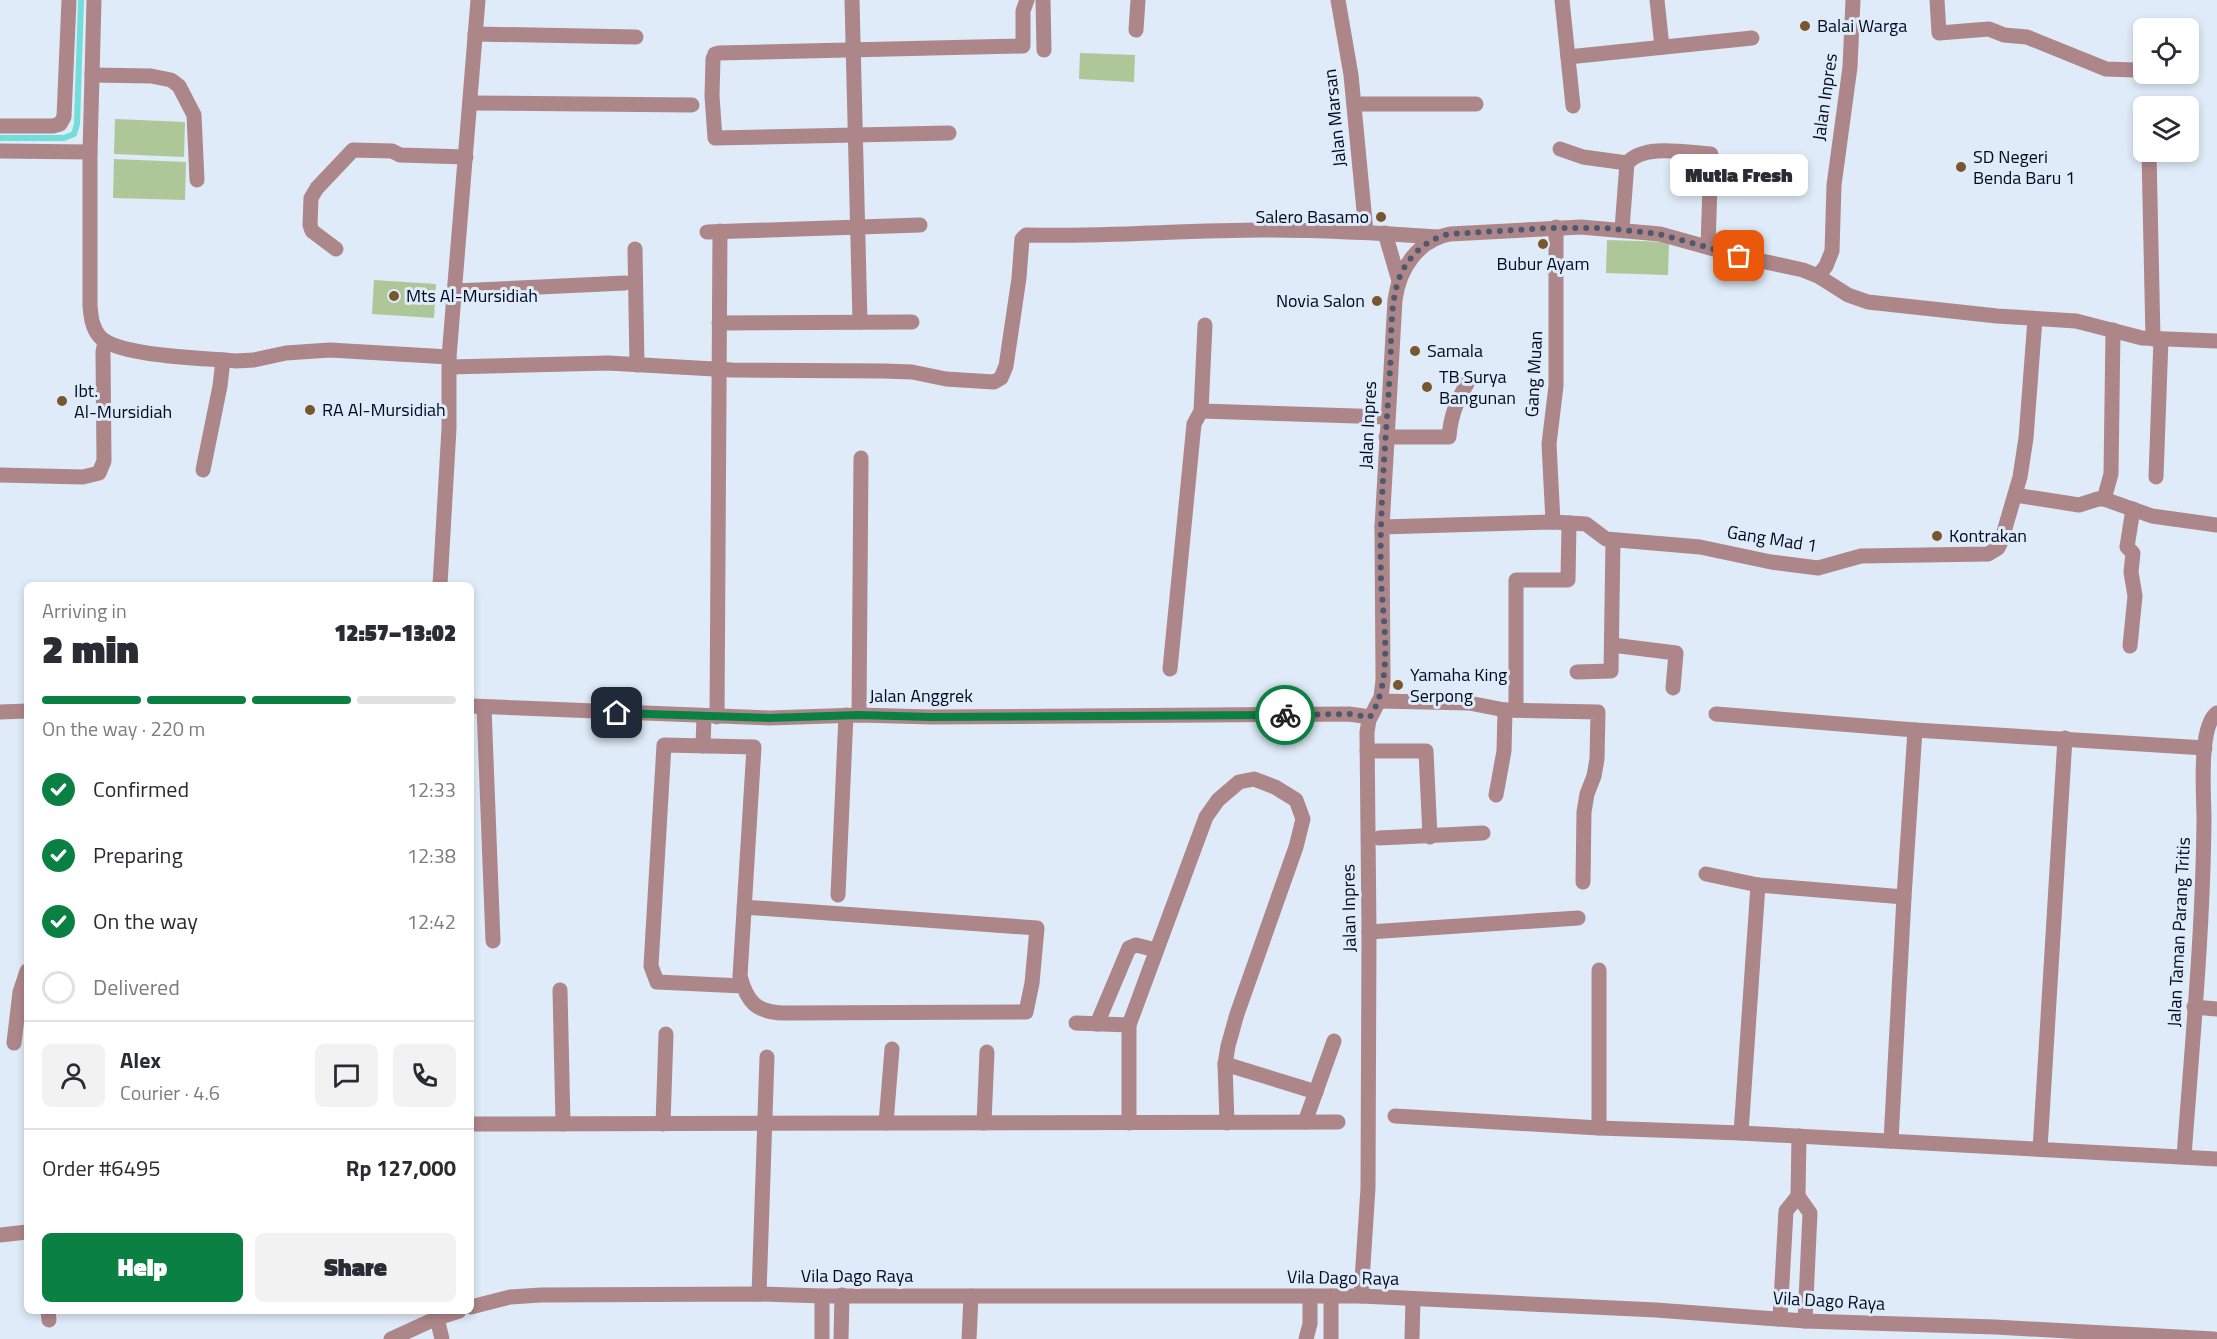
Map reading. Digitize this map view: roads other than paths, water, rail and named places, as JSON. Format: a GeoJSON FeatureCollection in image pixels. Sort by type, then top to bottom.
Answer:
{"type":"FeatureCollection","features":[{"type":"Feature","properties":{"kind":"street"},"geometry":{"type":"LineString","coordinates":[[0,126],[53,126],[60,124],[64,117],[69,0]]}},
{"type":"Feature","properties":{"kind":"street"},"geometry":{"type":"LineString","coordinates":[[94,0],[90,152],[91,317],[93,327],[105,341],[127,349],[223,360],[254,360],[286,353],[330,350],[449,362],[608,363],[719,370],[912,372],[946,379],[994,382],[1001,378],[1006,366],[1019,278],[1022,239],[1026,235],[1107,236],[1263,230],[1366,232],[1438,237]]}},
{"type":"Feature","properties":{"kind":"street"},"geometry":{"type":"LineString","coordinates":[[440,582],[449,428],[449,362],[478,0]]}},
{"type":"Feature","properties":{"kind":"street"},"geometry":{"type":"LineString","coordinates":[[852,0],[860,322]]}},
{"type":"Feature","properties":{"kind":"street"},"geometry":{"type":"LineString","coordinates":[[949,133],[715,138],[712,96],[715,54],[1023,46],[1023,11],[1027,0]]}},
{"type":"Feature","properties":{"kind":"street"},"geometry":{"type":"LineString","coordinates":[[1043,0],[1044,50]]}},
{"type":"Feature","properties":{"kind":"street"},"geometry":{"type":"LineString","coordinates":[[1136,30],[1138,0]]}},
{"type":"Feature","properties":{"kind":"street","name":"Jalan Marsan"},"geometry":{"type":"LineString","coordinates":[[1338,0],[1354,104],[1366,232]]}},
{"type":"Feature","properties":{"kind":"street"},"geometry":{"type":"LineString","coordinates":[[1562,0],[1573,106]]}},
{"type":"Feature","properties":{"kind":"street"},"geometry":{"type":"LineString","coordinates":[[1657,0],[1662,47]]}},
{"type":"Feature","properties":{"kind":"street","name":"Jalan Inpres"},"geometry":{"type":"LineString","coordinates":[[1361,1296],[1368,1188],[1368,724],[1382,692],[1384,655],[1382,527],[1393,318],[1399,281],[1411,258],[1438,237],[1458,233],[1556,227],[1622,229],[1659,234],[1739,256],[1803,270],[1818,276],[1826,266],[1832,251],[1834,176],[1849,78],[1852,0]]}},
{"type":"Feature","properties":{"kind":"street"},"geometry":{"type":"LineString","coordinates":[[1937,0],[1939,33],[1989,29],[2004,35],[2027,37],[2096,67],[2133,70]]}},
{"type":"Feature","properties":{"kind":"street"},"geometry":{"type":"LineString","coordinates":[[475,34],[636,37]]}},
{"type":"Feature","properties":{"kind":"street"},"geometry":{"type":"LineString","coordinates":[[1568,57],[1752,38]]}},
{"type":"Feature","properties":{"kind":"street"},"geometry":{"type":"LineString","coordinates":[[92,75],[151,76],[171,80],[179,86],[194,116],[196,180]]}},
{"type":"Feature","properties":{"kind":"street"},"geometry":{"type":"LineString","coordinates":[[470,103],[692,105]]}},
{"type":"Feature","properties":{"kind":"street"},"geometry":{"type":"LineString","coordinates":[[1354,104],[1476,104]]}},
{"type":"Feature","properties":{"kind":"street"},"geometry":{"type":"LineString","coordinates":[[1560,149],[1582,157],[1627,163]]}},
{"type":"Feature","properties":{"kind":"street"},"geometry":{"type":"LineString","coordinates":[[336,249],[312,231],[310,225],[311,198],[316,188],[354,150],[392,151],[400,155],[465,157]]}},
{"type":"Feature","properties":{"kind":"street"},"geometry":{"type":"LineString","coordinates":[[0,151],[90,152]]}},
{"type":"Feature","properties":{"kind":"street"},"geometry":{"type":"LineString","coordinates":[[1622,229],[1627,163],[1633,156],[1655,152],[1711,154],[1708,247]]}},
{"type":"Feature","properties":{"kind":"street"},"geometry":{"type":"LineString","coordinates":[[2149,162],[2157,339],[2156,477]]}},
{"type":"Feature","properties":{"kind":"street"},"geometry":{"type":"LineString","coordinates":[[703,746],[711,717],[719,370],[719,323],[713,232],[920,225]]}},
{"type":"Feature","properties":{"kind":"street","name":"Gang Muan"},"geometry":{"type":"LineString","coordinates":[[1553,522],[1549,444],[1556,386],[1556,227]]}},
{"type":"Feature","properties":{"kind":"street"},"geometry":{"type":"LineString","coordinates":[[1384,233],[1399,281]]}},
{"type":"Feature","properties":{"kind":"street"},"geometry":{"type":"LineString","coordinates":[[635,249],[637,365]]}},
{"type":"Feature","properties":{"kind":"street"},"geometry":{"type":"LineString","coordinates":[[1818,276],[1848,295],[1868,302],[2076,321],[2130,336],[2157,339],[2217,340]]}},
{"type":"Feature","properties":{"kind":"street"},"geometry":{"type":"LineString","coordinates":[[455,291],[625,283]]}},
{"type":"Feature","properties":{"kind":"street","name":"Gang Mad 1"},"geometry":{"type":"LineString","coordinates":[[1382,527],[1553,522],[1586,524],[1606,539],[1700,547],[1771,562],[1818,568],[1861,556],[1988,554],[1998,549],[2015,495],[2026,438],[2035,319]]}},
{"type":"Feature","properties":{"kind":"street"},"geometry":{"type":"LineString","coordinates":[[719,323],[912,322]]}},
{"type":"Feature","properties":{"kind":"street"},"geometry":{"type":"LineString","coordinates":[[1170,669],[1194,424],[1201,411],[1205,325]]}},
{"type":"Feature","properties":{"kind":"street"},"geometry":{"type":"LineString","coordinates":[[2104,499],[2111,474],[2113,330]]}},
{"type":"Feature","properties":{"kind":"street"},"geometry":{"type":"LineString","coordinates":[[0,475],[83,477],[99,473],[104,461],[103,352],[105,341]]}},
{"type":"Feature","properties":{"kind":"street"},"geometry":{"type":"LineString","coordinates":[[203,470],[223,360]]}},
{"type":"Feature","properties":{"kind":"street"},"geometry":{"type":"LineString","coordinates":[[1386,437],[1449,437],[1450,418],[1469,380]]}},
{"type":"Feature","properties":{"kind":"street"},"geometry":{"type":"LineString","coordinates":[[1201,411],[1387,417]]}},
{"type":"Feature","properties":{"kind":"street"},"geometry":{"type":"LineString","coordinates":[[838,895],[852,715],[861,458]]}},
{"type":"Feature","properties":{"kind":"street"},"geometry":{"type":"LineString","coordinates":[[2015,495],[2079,505],[2104,499],[2152,516],[2217,525]]}},
{"type":"Feature","properties":{"kind":"street"},"geometry":{"type":"LineString","coordinates":[[2130,646],[2135,596],[2131,572],[2133,553],[2127,547],[2133,509]]}},
{"type":"Feature","properties":{"kind":"street"},"geometry":{"type":"LineString","coordinates":[[1496,795],[1510,710],[1516,580],[1568,580],[1569,523]]}},
{"type":"Feature","properties":{"kind":"street"},"geometry":{"type":"LineString","coordinates":[[1577,672],[1611,671],[1613,540]]}},
{"type":"Feature","properties":{"kind":"street"},"geometry":{"type":"LineString","coordinates":[[1611,645],[1676,653],[1673,688]]}},
{"type":"Feature","properties":{"kind":"street"},"geometry":{"type":"LineString","coordinates":[[1380,701],[1469,703],[1510,710],[1598,712],[1598,759],[1584,812],[1583,882]]}},
{"type":"Feature","properties":{"kind":"street"},"geometry":{"type":"LineString","coordinates":[[478,707],[493,941]]}},
{"type":"Feature","properties":{"kind":"street","name":"Jalan Anggrek"},"geometry":{"type":"LineString","coordinates":[[478,707],[711,717],[1349,714],[1370,717]]}},
{"type":"Feature","properties":{"kind":"street"},"geometry":{"type":"LineString","coordinates":[[0,712],[24,711]]}},
{"type":"Feature","properties":{"kind":"street","name":"Jalan Taman Parang Tritis"},"geometry":{"type":"LineString","coordinates":[[2184,1157],[2194,1007],[2210,863],[2205,748],[2210,722],[2217,713]]}},
{"type":"Feature","properties":{"kind":"street"},"geometry":{"type":"LineString","coordinates":[[1716,714],[1915,730],[2205,748]]}},
{"type":"Feature","properties":{"kind":"street"},"geometry":{"type":"LineString","coordinates":[[1891,1141],[1915,730]]}},
{"type":"Feature","properties":{"kind":"street"},"geometry":{"type":"LineString","coordinates":[[2040,1149],[2065,738]]}},
{"type":"Feature","properties":{"kind":"street"},"geometry":{"type":"LineString","coordinates":[[743,986],[657,982],[651,966],[664,745],[754,747],[744,908],[740,976],[753,1004],[768,1012],[1026,1012],[1032,983],[1037,928],[744,908]]}},
{"type":"Feature","properties":{"kind":"street"},"geometry":{"type":"LineString","coordinates":[[1367,751],[1426,751],[1430,837]]}},
{"type":"Feature","properties":{"kind":"street"},"geometry":{"type":"LineString","coordinates":[[1129,1123],[1129,1025],[1156,950],[1206,817],[1218,800],[1239,782],[1254,779],[1275,787],[1296,800],[1303,819],[1296,847],[1237,1014],[1225,1064],[1227,1123]]}},
{"type":"Feature","properties":{"kind":"street"},"geometry":{"type":"LineString","coordinates":[[1379,838],[1483,833]]}},
{"type":"Feature","properties":{"kind":"street"},"geometry":{"type":"LineString","coordinates":[[1706,873],[1758,885],[1904,897]]}},
{"type":"Feature","properties":{"kind":"street"},"geometry":{"type":"LineString","coordinates":[[1741,1133],[1758,885]]}},
{"type":"Feature","properties":{"kind":"street"},"geometry":{"type":"LineString","coordinates":[[1369,932],[1578,918]]}},
{"type":"Feature","properties":{"kind":"street"},"geometry":{"type":"LineString","coordinates":[[1097,1024],[1129,948],[1136,945],[1156,950]]}},
{"type":"Feature","properties":{"kind":"street"},"geometry":{"type":"LineString","coordinates":[[1599,970],[1599,1128]]}},
{"type":"Feature","properties":{"kind":"street"},"geometry":{"type":"LineString","coordinates":[[14,1043],[20,992],[24,980]]}},
{"type":"Feature","properties":{"kind":"street"},"geometry":{"type":"LineString","coordinates":[[560,990],[563,1124]]}},
{"type":"Feature","properties":{"kind":"street"},"geometry":{"type":"LineString","coordinates":[[2194,1007],[2217,1009]]}},
{"type":"Feature","properties":{"kind":"street"},"geometry":{"type":"LineString","coordinates":[[1076,1023],[1129,1025]]}},
{"type":"Feature","properties":{"kind":"street"},"geometry":{"type":"LineString","coordinates":[[663,1124],[666,1035]]}},
{"type":"Feature","properties":{"kind":"street"},"geometry":{"type":"LineString","coordinates":[[1305,1122],[1334,1041]]}},
{"type":"Feature","properties":{"kind":"street"},"geometry":{"type":"LineString","coordinates":[[886,1123],[892,1049]]}},
{"type":"Feature","properties":{"kind":"street"},"geometry":{"type":"LineString","coordinates":[[984,1123],[987,1052]]}},
{"type":"Feature","properties":{"kind":"street"},"geometry":{"type":"LineString","coordinates":[[759,1294],[767,1057]]}},
{"type":"Feature","properties":{"kind":"street"},"geometry":{"type":"LineString","coordinates":[[1225,1064],[1316,1092]]}},
{"type":"Feature","properties":{"kind":"street"},"geometry":{"type":"LineString","coordinates":[[1395,1116],[2217,1159]]}},
{"type":"Feature","properties":{"kind":"street"},"geometry":{"type":"LineString","coordinates":[[474,1124],[1338,1122]]}},
{"type":"Feature","properties":{"kind":"street"},"geometry":{"type":"LineString","coordinates":[[1799,1136],[1798,1196],[1810,1213],[1804,1321]]}},
{"type":"Feature","properties":{"kind":"street"},"geometry":{"type":"LineString","coordinates":[[1780,1319],[1786,1210],[1798,1196]]}},
{"type":"Feature","properties":{"kind":"street"},"geometry":{"type":"LineString","coordinates":[[0,1236],[24,1232]]}},
{"type":"Feature","properties":{"kind":"street","name":"Vila Dago Raya"},"geometry":{"type":"LineString","coordinates":[[474,1306],[510,1297],[541,1295],[1361,1296],[1656,1310],[1994,1333],[2214,1339]]}},
{"type":"Feature","properties":{"kind":"street"},"geometry":{"type":"LineString","coordinates":[[841,1339],[842,1295]]}},
{"type":"Feature","properties":{"kind":"street"},"geometry":{"type":"LineString","coordinates":[[822,1296],[822,1339]]}},
{"type":"Feature","properties":{"kind":"street"},"geometry":{"type":"LineString","coordinates":[[969,1339],[971,1296]]}},
{"type":"Feature","properties":{"kind":"street"},"geometry":{"type":"LineString","coordinates":[[1306,1339],[1310,1324],[1310,1296]]}},
{"type":"Feature","properties":{"kind":"street"},"geometry":{"type":"LineString","coordinates":[[1331,1296],[1331,1339]]}},
{"type":"Feature","properties":{"kind":"street"},"geometry":{"type":"LineString","coordinates":[[1412,1339],[1413,1299]]}},
{"type":"Feature","properties":{"kind":"street"},"geometry":{"type":"LineString","coordinates":[[391,1339],[450,1314]]}},
{"type":"Feature","properties":{"kind":"street"},"geometry":{"type":"LineString","coordinates":[[437,1318],[442,1339]]}},
{"type":"Feature","properties":{"kind":"waterway"},"geometry":{"type":"LineString","coordinates":[[0,138],[64,138],[74,134],[77,124],[81,0]]}},
{"type":"Feature","properties":{"kind":"place","name":"Balai Warga"},"geometry":{"type":"Point","coordinates":[1805,26]}},
{"type":"Feature","properties":{"kind":"place","name":"SD Negeri Benda Baru 1"},"geometry":{"type":"Point","coordinates":[1961,167]}},
{"type":"Feature","properties":{"kind":"place","name":"Salero Basamo"},"geometry":{"type":"Point","coordinates":[1381,217]}},
{"type":"Feature","properties":{"kind":"place","name":"Bubur Ayam"},"geometry":{"type":"Point","coordinates":[1543,244]}},
{"type":"Feature","properties":{"kind":"place","name":"Mutia Fresh"},"geometry":{"type":"Point","coordinates":[1739,256]}},
{"type":"Feature","properties":{"kind":"place","name":"Mts Al-Mursidiah"},"geometry":{"type":"Point","coordinates":[394,296]}},
{"type":"Feature","properties":{"kind":"place","name":"Novia Salon"},"geometry":{"type":"Point","coordinates":[1377,301]}},
{"type":"Feature","properties":{"kind":"place","name":"Samala"},"geometry":{"type":"Point","coordinates":[1415,351]}},
{"type":"Feature","properties":{"kind":"place","name":"TB Surya Bangunan"},"geometry":{"type":"Point","coordinates":[1427,387]}},
{"type":"Feature","properties":{"kind":"place","name":"Ibt. Al-Mursidiah"},"geometry":{"type":"Point","coordinates":[62,401]}},
{"type":"Feature","properties":{"kind":"place","name":"RA Al-Mursidiah"},"geometry":{"type":"Point","coordinates":[310,410]}},
{"type":"Feature","properties":{"kind":"place","name":"Kontrakan"},"geometry":{"type":"Point","coordinates":[1937,536]}},
{"type":"Feature","properties":{"kind":"place","name":"Yamaha King Serpong"},"geometry":{"type":"Point","coordinates":[1398,685]}}]}
